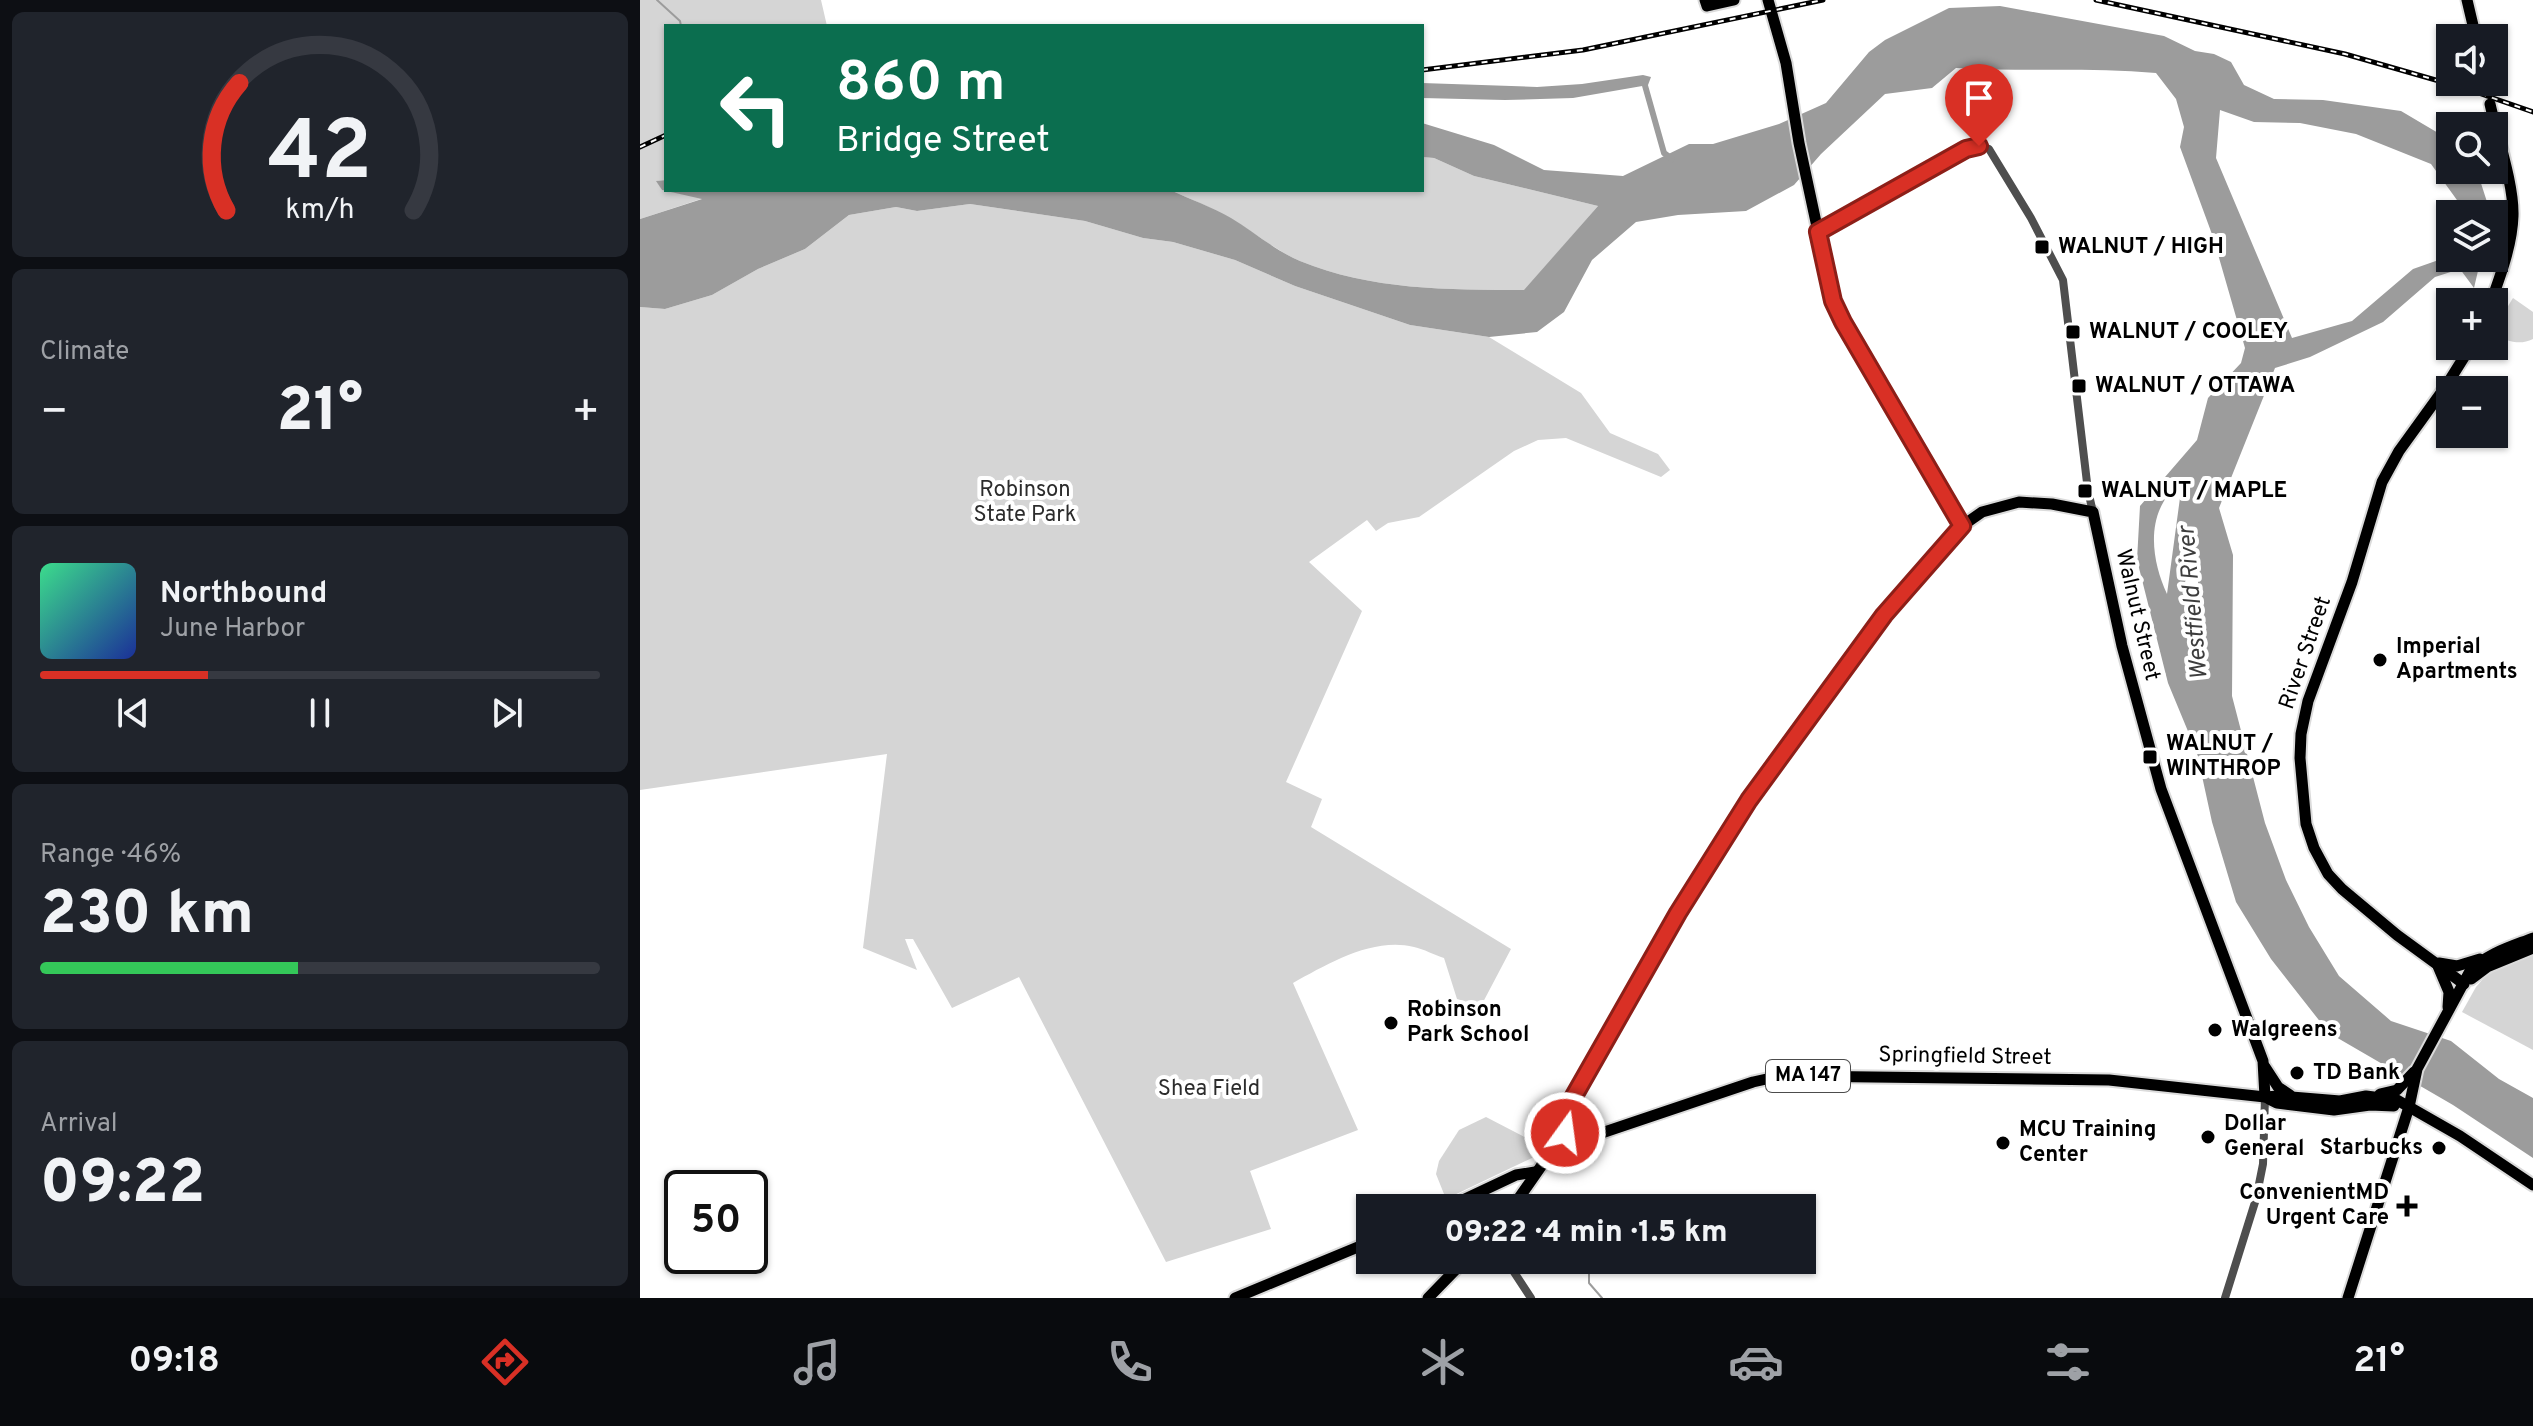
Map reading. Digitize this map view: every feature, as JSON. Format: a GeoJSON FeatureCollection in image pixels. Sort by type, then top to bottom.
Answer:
{"type":"FeatureCollection","features":[{"type":"Feature","properties":{"kind":"main road"},"geometry":{"type":"LineString","coordinates":[[1706,3],[1734,0]]}},
{"type":"Feature","properties":{"kind":"main road"},"geometry":{"type":"LineString","coordinates":[[1768,0],[1782,47],[1833,301],[1962,526]]}},
{"type":"Feature","properties":{"kind":"main road"},"geometry":{"type":"LineString","coordinates":[[2467,0],[2473,24]]}},
{"type":"Feature","properties":{"kind":"main road"},"geometry":{"type":"LineString","coordinates":[[2490,104],[2513,217],[2508,248],[2495,288]]}},
{"type":"Feature","properties":{"kind":"main road","name":"River Street"},"geometry":{"type":"LineString","coordinates":[[2462,360],[2399,451],[2382,482],[2352,582],[2310,694],[2301,742],[2301,776],[2306,824],[2324,867],[2347,893],[2397,935],[2464,984]]}},
{"type":"Feature","properties":{"kind":"main road"},"geometry":{"type":"LineString","coordinates":[[1569,1144],[1563,1123],[1569,1107],[1639,979],[1732,825],[1884,615],[1962,526],[1982,512],[2019,502],[2052,504],[2093,512]]}},
{"type":"Feature","properties":{"kind":"main road","name":"Walnut Street"},"geometry":{"type":"LineString","coordinates":[[2093,512],[2115,620],[2161,789],[2264,1067],[2265,1097]]}},
{"type":"Feature","properties":{"kind":"main road"},"geometry":{"type":"LineString","coordinates":[[2436,964],[2457,966],[2533,938]]}},
{"type":"Feature","properties":{"kind":"main road"},"geometry":{"type":"LineString","coordinates":[[2464,984],[2487,967],[2533,948]]}},
{"type":"Feature","properties":{"kind":"main road"},"geometry":{"type":"LineString","coordinates":[[2348,1298],[2409,1107],[2409,1085],[2475,967],[2499,951]]}},
{"type":"Feature","properties":{"kind":"main road"},"geometry":{"type":"LineString","coordinates":[[2436,964],[2449,992],[2448,1012]]}},
{"type":"Feature","properties":{"kind":"main road"},"geometry":{"type":"LineString","coordinates":[[2264,1067],[2282,1090],[2295,1097]]}},
{"type":"Feature","properties":{"kind":"main road","name":"Springfield Street"},"geometry":{"type":"LineString","coordinates":[[1521,1194],[1535,1172],[1569,1144],[1753,1082],[1784,1076],[2098,1079],[2265,1097],[2340,1101],[2366,1096],[2396,1100],[2409,1107]]}},
{"type":"Feature","properties":{"kind":"main road","name":"MA 147"},"geometry":{"type":"LineString","coordinates":[[2366,1096],[2390,1093],[2409,1085]]}},
{"type":"Feature","properties":{"kind":"main road","name":"Springfield Street"},"geometry":{"type":"LineString","coordinates":[[2265,1097],[2277,1103],[2334,1110],[2370,1105],[2409,1107]]}},
{"type":"Feature","properties":{"kind":"main road"},"geometry":{"type":"LineString","coordinates":[[2409,1107],[2467,1140],[2533,1185]]}},
{"type":"Feature","properties":{"kind":"main road"},"geometry":{"type":"LineString","coordinates":[[1476,1194],[1516,1175],[1535,1172]]}},
{"type":"Feature","properties":{"kind":"main road"},"geometry":{"type":"LineString","coordinates":[[1235,1298],[1356,1248]]}},
{"type":"Feature","properties":{"kind":"main road"},"geometry":{"type":"LineString","coordinates":[[1428,1298],[1451,1274]]}},
{"type":"Feature","properties":{"kind":"street","name":"Walnut Street"},"geometry":{"type":"LineString","coordinates":[[1818,232],[1966,149],[1983,146],[1994,155],[2063,280],[2093,512]]}},
{"type":"Feature","properties":{"kind":"street"},"geometry":{"type":"LineString","coordinates":[[2225,1298],[2256,1199],[2263,1164],[2265,1097]]}},
{"type":"Feature","properties":{"kind":"street"},"geometry":{"type":"LineString","coordinates":[[1515,1274],[1531,1298]]}},
{"type":"Feature","properties":{"kind":"green space"},"geometry":{"type":"Polygon","coordinates":[[[640,0],[821,0],[827,24],[664,24],[664,180],[657,181],[664,192],[704,198],[640,219],[640,0]]]}},
{"type":"Feature","properties":{"kind":"green space"},"geometry":{"type":"Polygon","coordinates":[[[1424,157],[1434,158],[1474,176],[1598,206],[1525,290],[1410,286],[1327,271],[1291,257],[1209,207],[1175,192],[1424,192],[1424,157]]]}},
{"type":"Feature","properties":{"kind":"green space","name":"Robinson State Park"},"geometry":{"type":"Polygon","coordinates":[[[970,204],[1085,221],[1143,238],[1173,242],[1235,260],[1295,286],[1410,325],[1489,337],[1581,393],[1610,433],[1658,454],[1670,470],[1661,477],[1566,438],[1538,440],[1514,451],[1419,517],[1388,523],[1376,531],[1367,520],[1309,562],[1362,611],[1286,782],[1322,799],[1311,827],[1511,949],[1481,1006],[1457,999],[1444,958],[1418,948],[1398,945],[1351,954],[1293,983],[1358,1130],[1250,1171],[1271,1229],[1166,1262],[1019,977],[952,1008],[913,939],[905,939],[917,970],[863,948],[887,754],[640,790],[640,307],[665,309],[712,295],[758,269],[805,249],[849,215],[896,207],[917,211],[970,204]]]}},
{"type":"Feature","properties":{"kind":"green space"},"geometry":{"type":"Polygon","coordinates":[[[2513,298],[2533,312],[2533,339],[2523,342],[2508,340],[2508,306],[2513,298]]]}},
{"type":"Feature","properties":{"kind":"green space"},"geometry":{"type":"Polygon","coordinates":[[[2533,954],[2533,1050],[2462,1012],[2489,972],[2533,954]]]}},
{"type":"Feature","properties":{"kind":"green space"},"geometry":{"type":"Polygon","coordinates":[[[1486,1117],[1540,1145],[1539,1151],[1534,1157],[1456,1194],[1444,1194],[1436,1174],[1439,1161],[1459,1130],[1486,1117]]]}},
{"type":"Feature","properties":{"kind":"shaded area"},"geometry":{"type":"Polygon","coordinates":[[[2000,6],[2164,36],[2195,51],[2214,54],[2231,62],[2244,85],[2274,99],[2323,100],[2401,111],[2436,132],[2436,171],[2431,164],[2356,134],[2300,123],[2254,122],[2220,110],[2216,158],[2292,338],[2352,321],[2413,269],[2436,261],[2436,272],[2451,272],[2435,277],[2383,322],[2310,357],[2275,368],[2219,508],[2233,555],[2232,696],[2265,823],[2286,880],[2309,927],[2339,976],[2391,1021],[2451,1041],[2499,1079],[2533,1098],[2533,1158],[2453,1105],[2329,1033],[2271,959],[2236,902],[2212,822],[2197,753],[2168,683],[2137,560],[2140,506],[2197,440],[2208,398],[2241,363],[2245,348],[2213,237],[2180,147],[2184,127],[2176,99],[2156,73],[1956,68],[1932,88],[1885,94],[1821,154],[1794,185],[1746,211],[1678,215],[1636,222],[1592,260],[1564,312],[1537,332],[1489,337],[1410,325],[1295,286],[1235,260],[1173,242],[1143,238],[1085,221],[970,204],[917,211],[896,207],[849,215],[805,249],[758,269],[712,295],[665,309],[640,307],[640,219],[702,199],[671,192],[1175,192],[1231,218],[1291,257],[1327,271],[1410,286],[1524,290],[1598,206],[1474,176],[1434,158],[1424,157],[1424,124],[1494,145],[1544,170],[1623,176],[1689,144],[1713,144],[1779,124],[1826,103],[1869,52],[1885,40],[1949,8],[2000,6]],[[2182,483],[2165,499],[2155,523],[2154,548],[2167,594],[2182,483]],[[2194,560],[2183,587],[2187,632],[2198,657],[2198,581],[2194,560]]]}},
{"type":"Feature","properties":{"kind":"shaded area"},"geometry":{"type":"Polygon","coordinates":[[[1643,75],[1651,77],[1648,85],[1573,98],[1424,98],[1424,83],[1537,87],[1643,75]]]}},
{"type":"Feature","properties":{"kind":"shaded area"},"geometry":{"type":"Polygon","coordinates":[[[664,180],[662,190],[656,181],[664,180]]]}},
{"type":"Feature","properties":{"kind":"shaded area"},"geometry":{"type":"Polygon","coordinates":[[[2445,184],[2481,184],[2486,200],[2457,200],[2445,184]]]}},
{"type":"Feature","properties":{"kind":"shaded area"},"geometry":{"type":"Polygon","coordinates":[[[2462,272],[2478,272],[2474,288],[2462,272]]]}},
{"type":"Feature","properties":{"kind":"waterway"},"geometry":{"type":"LineString","coordinates":[[657,0],[681,24]]}},
{"type":"Feature","properties":{"kind":"waterway"},"geometry":{"type":"LineString","coordinates":[[1644,82],[1664,153],[1672,159]]}},
{"type":"Feature","properties":{"kind":"waterway"},"geometry":{"type":"LineString","coordinates":[[1589,1274],[1589,1283],[1602,1298]]}},
{"type":"Feature","properties":{"kind":"tunnel"},"geometry":{"type":"LineString","coordinates":[[2488,96],[2490,104]]}},
{"type":"Feature","properties":{"kind":"railway"},"geometry":{"type":"LineString","coordinates":[[1424,70],[1583,50],[1823,0]]}},
{"type":"Feature","properties":{"kind":"railway"},"geometry":{"type":"LineString","coordinates":[[2096,0],[2345,54],[2467,89],[2533,112]]}},
{"type":"Feature","properties":{"kind":"railway"},"geometry":{"type":"LineString","coordinates":[[640,147],[664,136]]}},
{"type":"Feature","properties":{"kind":"place","name":"WALNUT / HIGH"},"geometry":{"type":"Point","coordinates":[2042,247]}},
{"type":"Feature","properties":{"kind":"place","name":"WALNUT / COOLEY"},"geometry":{"type":"Point","coordinates":[2073,332]}},
{"type":"Feature","properties":{"kind":"place","name":"WALNUT / OTTAWA"},"geometry":{"type":"Point","coordinates":[2079,386]}},
{"type":"Feature","properties":{"kind":"place","name":"WALNUT / MAPLE"},"geometry":{"type":"Point","coordinates":[2085,491]}},
{"type":"Feature","properties":{"kind":"place","name":"Imperial Apartments"},"geometry":{"type":"Point","coordinates":[2380,660]}},
{"type":"Feature","properties":{"kind":"place","name":"WALNUT / WINTHROP"},"geometry":{"type":"Point","coordinates":[2150,757]}},
{"type":"Feature","properties":{"kind":"place","name":"Robinson Park School"},"geometry":{"type":"Point","coordinates":[1391,1023]}},
{"type":"Feature","properties":{"kind":"place","name":"Walgreens"},"geometry":{"type":"Point","coordinates":[2215,1030]}},
{"type":"Feature","properties":{"kind":"place","name":"TD Bank"},"geometry":{"type":"Point","coordinates":[2297,1073]}},
{"type":"Feature","properties":{"kind":"place","name":"Dollar General"},"geometry":{"type":"Point","coordinates":[2208,1137]}},
{"type":"Feature","properties":{"kind":"place","name":"MCU Training Center"},"geometry":{"type":"Point","coordinates":[2003,1143]}},
{"type":"Feature","properties":{"kind":"place","name":"Starbucks"},"geometry":{"type":"Point","coordinates":[2439,1148]}},
{"type":"Feature","properties":{"kind":"place","name":"ConvenientMD Urgent Care"},"geometry":{"type":"Point","coordinates":[2407,1206]}},
{"type":"Feature","properties":{"kind":"route"},"geometry":{"type":"LineString","coordinates":[[1565,1133],[1565,1114],[1574,1096],[1639,979],[1732,825],[1884,615],[1962,526],[1843,322],[1833,301],[1818,232],[1966,149],[1979,146]]}},
{"type":"Feature","properties":{"kind":"water label","name":"Westfield River"},"geometry":{"type":"Point","coordinates":[2194,603]}},
{"type":"Feature","properties":{"kind":"park label","name":"Shea Field"},"geometry":{"type":"Point","coordinates":[1209,1089]}}]}
